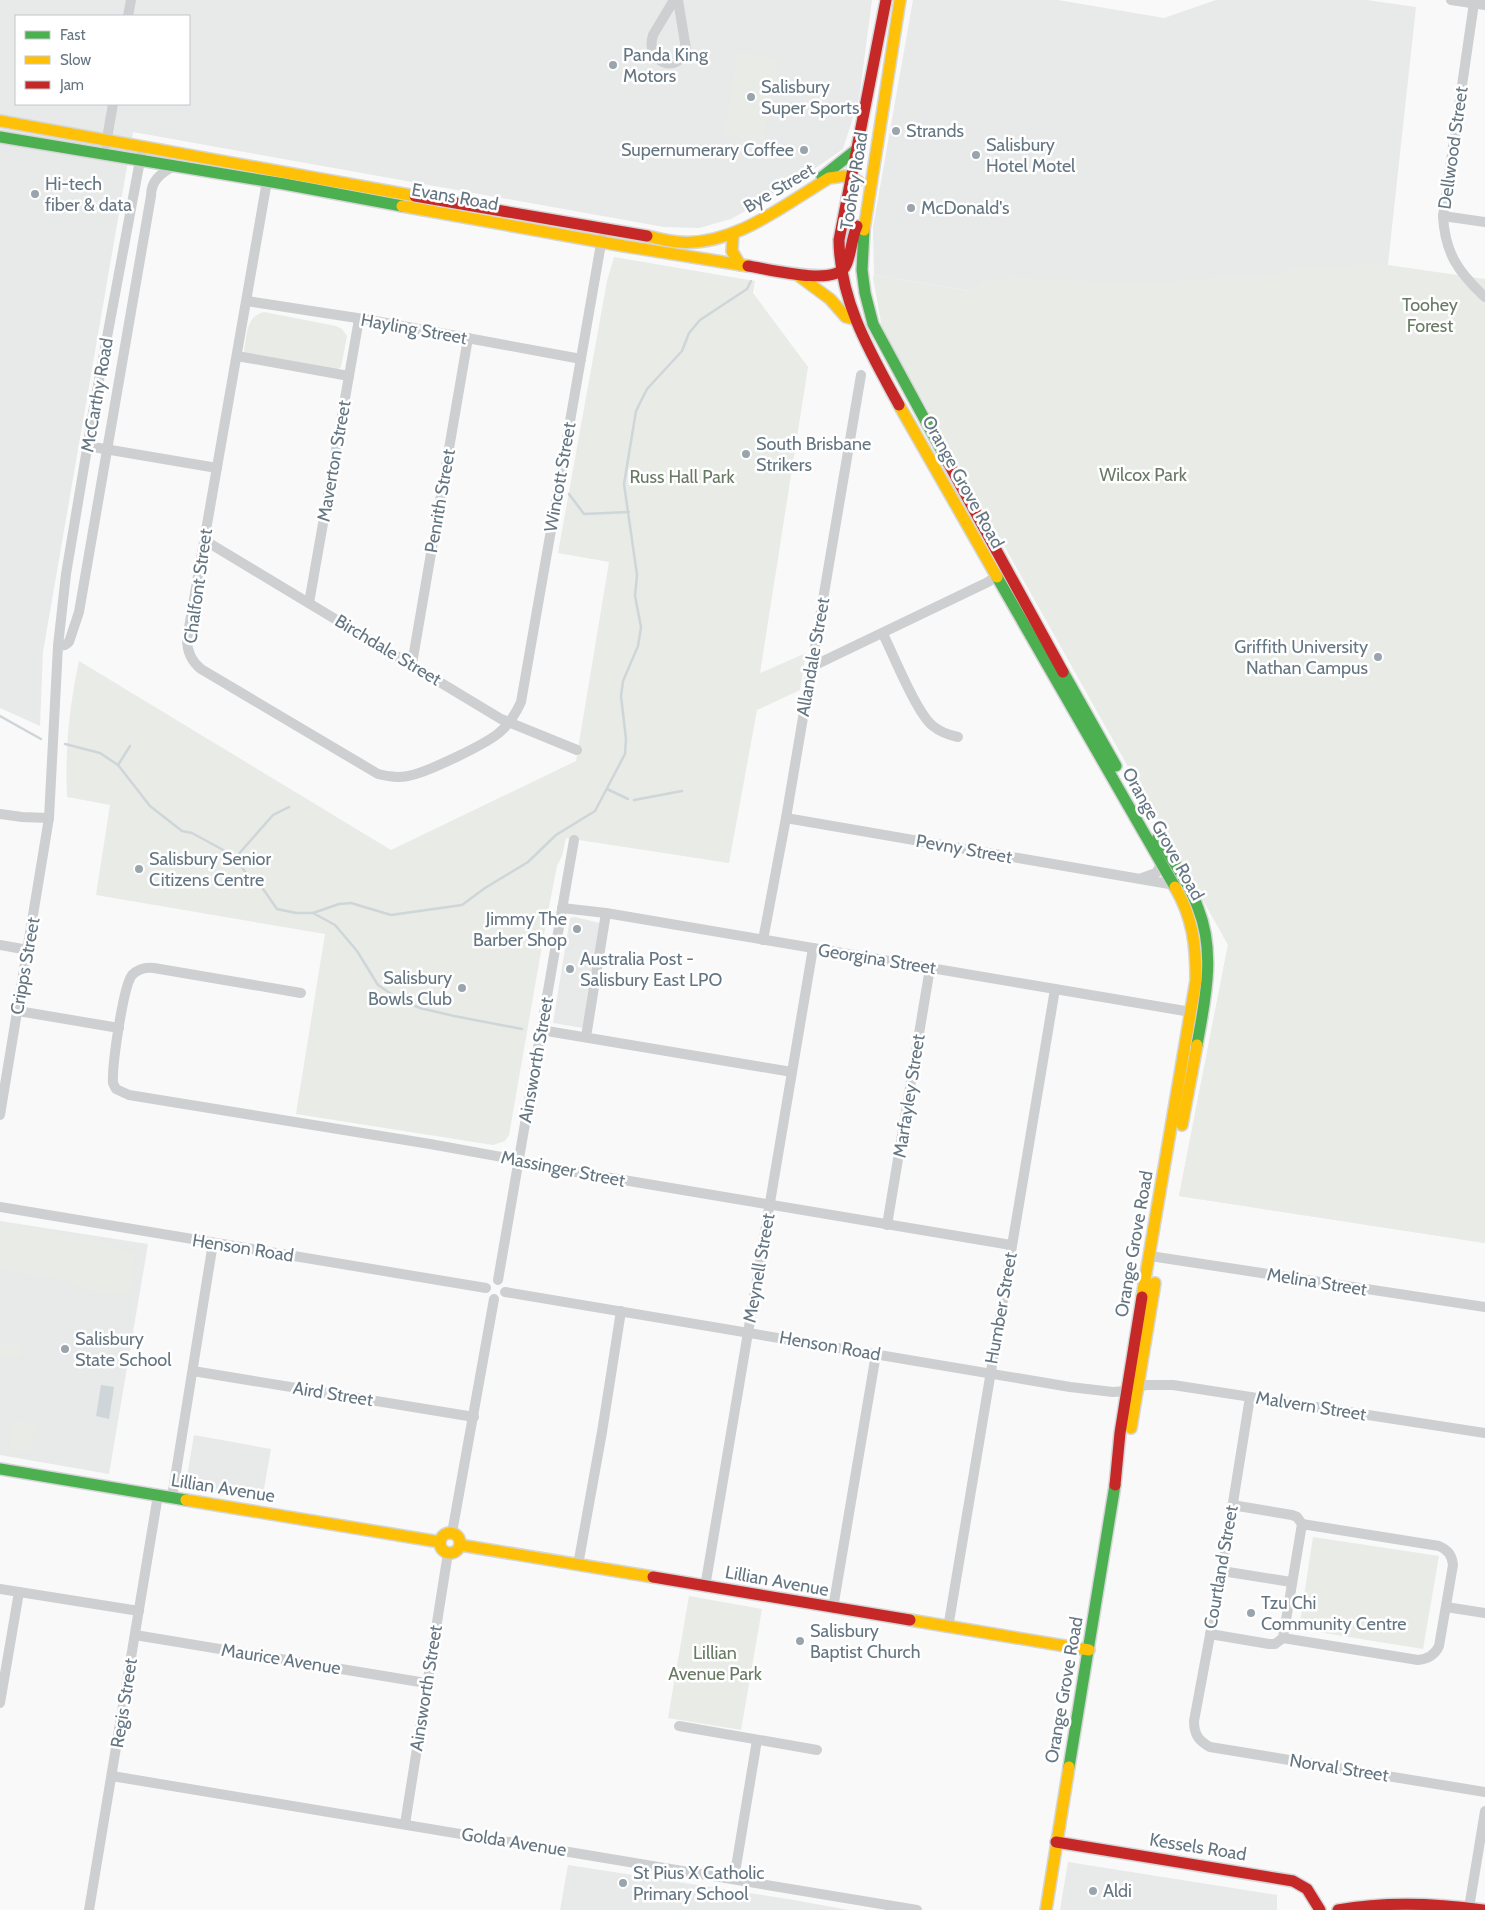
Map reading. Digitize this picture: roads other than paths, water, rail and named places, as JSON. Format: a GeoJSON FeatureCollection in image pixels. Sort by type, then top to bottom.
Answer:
{"type":"FeatureCollection","features":[{"type":"Feature","properties":{"kind":"main road","name":"Toohey Road"},"geometry":{"type":"LineString","coordinates":[[841,271],[840,240],[850,177],[886,0]]}},
{"type":"Feature","properties":{"kind":"main road","name":"Toohey Road"},"geometry":{"type":"LineString","coordinates":[[863,278],[861,262],[868,197],[900,0]]}},
{"type":"Feature","properties":{"kind":"main road","name":"Evans Road"},"geometry":{"type":"LineString","coordinates":[[0,121],[666,241],[700,241]]}},
{"type":"Feature","properties":{"kind":"main road","name":"Evans Road"},"geometry":{"type":"LineString","coordinates":[[0,137],[267,182],[601,242],[796,274],[824,277],[841,271]]}},
{"type":"Feature","properties":{"kind":"main road"},"geometry":{"type":"LineString","coordinates":[[820,184],[824,174],[856,150]]}},
{"type":"Feature","properties":{"kind":"main road","name":"Bye Street"},"geometry":{"type":"LineString","coordinates":[[700,241],[733,234],[820,184],[837,176],[850,177]]}},
{"type":"Feature","properties":{"kind":"main road"},"geometry":{"type":"LineString","coordinates":[[850,177],[861,183],[868,197]]}},
{"type":"Feature","properties":{"kind":"main road"},"geometry":{"type":"LineString","coordinates":[[841,271],[848,262],[854,230],[866,214]]}},
{"type":"Feature","properties":{"kind":"main road"},"geometry":{"type":"LineString","coordinates":[[733,234],[732,251],[740,265]]}},
{"type":"Feature","properties":{"kind":"main road","name":"Orange Grove Road"},"geometry":{"type":"LineString","coordinates":[[841,271],[854,319],[868,349],[996,578],[1175,885],[1188,914],[1196,948],[1196,980],[1154,1257],[1138,1388],[1129,1435],[1117,1475]]}},
{"type":"Feature","properties":{"kind":"main road"},"geometry":{"type":"LineString","coordinates":[[796,274],[835,302],[846,317],[854,319]]}},
{"type":"Feature","properties":{"kind":"main road","name":"Orange Grove Road"},"geometry":{"type":"LineString","coordinates":[[863,278],[873,324],[1080,703],[1190,890],[1199,909],[1208,943],[1209,968],[1206,994],[1126,1391],[1117,1475],[1046,1910]]}},
{"type":"Feature","properties":{"kind":"main road","name":"Lillian Avenue"},"geometry":{"type":"LineString","coordinates":[[0,1469],[440,1542]]}},
{"type":"Feature","properties":{"kind":"main road"},"geometry":{"type":"LineString","coordinates":[[452,1533],[459,1539],[460,1545],[457,1550],[448,1553],[441,1548],[440,1542],[443,1536],[452,1533]]}},
{"type":"Feature","properties":{"kind":"main road","name":"Lillian Avenue"},"geometry":{"type":"LineString","coordinates":[[460,1545],[1088,1650]]}},
{"type":"Feature","properties":{"kind":"main road","name":"Kessels Road"},"geometry":{"type":"LineString","coordinates":[[1056,1842],[1294,1881],[1307,1889],[1320,1910]]}},
{"type":"Feature","properties":{"kind":"main road"},"geometry":{"type":"LineString","coordinates":[[1338,1910],[1400,1902],[1433,1903],[1483,1910]]}},
{"type":"Feature","properties":{"kind":"street"},"geometry":{"type":"LineString","coordinates":[[128,15],[131,0]]}},
{"type":"Feature","properties":{"kind":"street"},"geometry":{"type":"LineString","coordinates":[[674,0],[653,35],[651,42],[653,54],[661,61],[668,63],[680,59],[686,49],[678,0]]}},
{"type":"Feature","properties":{"kind":"street"},"geometry":{"type":"LineString","coordinates":[[1451,0],[1485,5]]}},
{"type":"Feature","properties":{"kind":"street","name":"Dellwood Street"},"geometry":{"type":"LineString","coordinates":[[1474,3],[1443,216],[1450,255],[1460,271],[1485,297]]}},
{"type":"Feature","properties":{"kind":"street"},"geometry":{"type":"LineString","coordinates":[[104,155],[112,105]]}},
{"type":"Feature","properties":{"kind":"street","name":"McCarthy Road"},"geometry":{"type":"LineString","coordinates":[[49,818],[58,646],[66,574],[142,146]]}},
{"type":"Feature","properties":{"kind":"street","name":"McCarthy Road"},"geometry":{"type":"LineString","coordinates":[[58,646],[69,642],[79,612],[151,196],[151,186],[162,173],[172,167]]}},
{"type":"Feature","properties":{"kind":"street","name":"Chalfont Street"},"geometry":{"type":"LineString","coordinates":[[267,182],[187,639],[190,658],[201,669],[378,774],[396,778],[423,772],[490,740],[509,722]]}},
{"type":"Feature","properties":{"kind":"street"},"geometry":{"type":"LineString","coordinates":[[1443,216],[1485,222]]}},
{"type":"Feature","properties":{"kind":"street","name":"Wincott Street"},"geometry":{"type":"LineString","coordinates":[[509,722],[517,711],[524,692],[603,230]]}},
{"type":"Feature","properties":{"kind":"street","name":"Hayling Street"},"geometry":{"type":"LineString","coordinates":[[247,301],[581,359]]}},
{"type":"Feature","properties":{"kind":"street","name":"Maverton Street"},"geometry":{"type":"LineString","coordinates":[[309,602],[358,319]]}},
{"type":"Feature","properties":{"kind":"street","name":"Penrith Street"},"geometry":{"type":"LineString","coordinates":[[412,664],[468,338]]}},
{"type":"Feature","properties":{"kind":"street"},"geometry":{"type":"LineString","coordinates":[[237,356],[349,376]]}},
{"type":"Feature","properties":{"kind":"street","name":"Allandale Street"},"geometry":{"type":"LineString","coordinates":[[763,940],[786,818],[861,375]]}},
{"type":"Feature","properties":{"kind":"street"},"geometry":{"type":"LineString","coordinates":[[88,446],[217,468]]}},
{"type":"Feature","properties":{"kind":"street","name":"Birchdale Street"},"geometry":{"type":"LineString","coordinates":[[204,540],[501,719],[577,750]]}},
{"type":"Feature","properties":{"kind":"street"},"geometry":{"type":"LineString","coordinates":[[811,667],[996,578],[1006,566]]}},
{"type":"Feature","properties":{"kind":"street"},"geometry":{"type":"LineString","coordinates":[[882,634],[921,712],[933,726],[947,734],[958,737]]}},
{"type":"Feature","properties":{"kind":"street"},"geometry":{"type":"LineString","coordinates":[[0,814],[49,818]]}},
{"type":"Feature","properties":{"kind":"street","name":"Cripps Street"},"geometry":{"type":"LineString","coordinates":[[0,1115],[3,1077],[18,1011],[49,818]]}},
{"type":"Feature","properties":{"kind":"street","name":"Pevny Street"},"geometry":{"type":"LineString","coordinates":[[786,818],[1175,885]]}},
{"type":"Feature","properties":{"kind":"street","name":"Ainsworth Street"},"geometry":{"type":"LineString","coordinates":[[498,1280],[574,840]]}},
{"type":"Feature","properties":{"kind":"street"},"geometry":{"type":"LineString","coordinates":[[1142,878],[1156,873],[1162,863]]}},
{"type":"Feature","properties":{"kind":"street","name":"Georgina Street"},"geometry":{"type":"LineString","coordinates":[[562,908],[1191,1012]]}},
{"type":"Feature","properties":{"kind":"street"},"geometry":{"type":"LineString","coordinates":[[586,1037],[606,914]]}},
{"type":"Feature","properties":{"kind":"street"},"geometry":{"type":"LineString","coordinates":[[0,945],[28,950]]}},
{"type":"Feature","properties":{"kind":"street","name":"Meynell Street"},"geometry":{"type":"LineString","coordinates":[[705,1587],[813,948]]}},
{"type":"Feature","properties":{"kind":"street"},"geometry":{"type":"LineString","coordinates":[[18,1011],[119,1028],[126,988],[133,974],[137,971],[154,968],[301,993]]}},
{"type":"Feature","properties":{"kind":"street","name":"Marfayley Street"},"geometry":{"type":"LineString","coordinates":[[887,1225],[930,968]]}},
{"type":"Feature","properties":{"kind":"street","name":"Humber Street"},"geometry":{"type":"LineString","coordinates":[[948,1628],[1055,989]]}},
{"type":"Feature","properties":{"kind":"street","name":"Massinger Street"},"geometry":{"type":"LineString","coordinates":[[119,1028],[113,1083],[116,1089],[128,1094],[430,1144],[518,1161],[1012,1246]]}},
{"type":"Feature","properties":{"kind":"street"},"geometry":{"type":"LineString","coordinates":[[542,1030],[792,1072]]}},
{"type":"Feature","properties":{"kind":"street","name":"Henson Road"},"geometry":{"type":"LineString","coordinates":[[0,1207],[486,1288]]}},
{"type":"Feature","properties":{"kind":"street"},"geometry":{"type":"LineString","coordinates":[[172,1497],[213,1243]]}},
{"type":"Feature","properties":{"kind":"street","name":"Melina Street"},"geometry":{"type":"LineString","coordinates":[[1154,1257],[1485,1308]]}},
{"type":"Feature","properties":{"kind":"street"},"geometry":{"type":"LineString","coordinates":[[498,1280],[503,1283],[505,1292],[502,1297],[494,1300],[486,1294],[486,1288],[491,1281],[498,1280]]}},
{"type":"Feature","properties":{"kind":"street","name":"Henson Road"},"geometry":{"type":"LineString","coordinates":[[505,1292],[1089,1390],[1126,1391]]}},
{"type":"Feature","properties":{"kind":"street"},"geometry":{"type":"LineString","coordinates":[[452,1533],[494,1300]]}},
{"type":"Feature","properties":{"kind":"street"},"geometry":{"type":"LineString","coordinates":[[578,1565],[621,1311]]}},
{"type":"Feature","properties":{"kind":"street"},"geometry":{"type":"LineString","coordinates":[[833,1608],[876,1354]]}},
{"type":"Feature","properties":{"kind":"street","name":"Aird Street"},"geometry":{"type":"LineString","coordinates":[[193,1371],[474,1417]]}},
{"type":"Feature","properties":{"kind":"street","name":"Malvern Street"},"geometry":{"type":"LineString","coordinates":[[1126,1391],[1150,1384],[1173,1385],[1485,1433]]}},
{"type":"Feature","properties":{"kind":"street","name":"Courtland Street"},"geometry":{"type":"LineString","coordinates":[[1196,1736],[1194,1721],[1222,1571],[1250,1397]]}},
{"type":"Feature","properties":{"kind":"street","name":"Regis Street"},"geometry":{"type":"LineString","coordinates":[[89,1910],[158,1495]]}},
{"type":"Feature","properties":{"kind":"street"},"geometry":{"type":"LineString","coordinates":[[1232,1506],[1292,1515],[1297,1517],[1302,1524],[1439,1546],[1446,1549],[1452,1559],[1440,1646],[1431,1657],[1418,1660],[1283,1638]]}},
{"type":"Feature","properties":{"kind":"street"},"geometry":{"type":"LineString","coordinates":[[1210,1634],[1269,1644],[1275,1644],[1283,1638],[1302,1524]]}},
{"type":"Feature","properties":{"kind":"street","name":"Ainsworth Street"},"geometry":{"type":"LineString","coordinates":[[405,1824],[448,1553]]}},
{"type":"Feature","properties":{"kind":"street"},"geometry":{"type":"LineString","coordinates":[[1222,1571],[1291,1582]]}},
{"type":"Feature","properties":{"kind":"street"},"geometry":{"type":"LineString","coordinates":[[0,1589],[139,1611]]}},
{"type":"Feature","properties":{"kind":"street"},"geometry":{"type":"LineString","coordinates":[[0,1703],[19,1592]]}},
{"type":"Feature","properties":{"kind":"street"},"geometry":{"type":"LineString","coordinates":[[1446,1607],[1485,1613]]}},
{"type":"Feature","properties":{"kind":"street","name":"Maurice Avenue"},"geometry":{"type":"LineString","coordinates":[[135,1635],[426,1683]]}},
{"type":"Feature","properties":{"kind":"street"},"geometry":{"type":"LineString","coordinates":[[679,1726],[817,1750]]}},
{"type":"Feature","properties":{"kind":"street","name":"Norval Street"},"geometry":{"type":"LineString","coordinates":[[1196,1736],[1202,1743],[1210,1747],[1485,1792]]}},
{"type":"Feature","properties":{"kind":"street"},"geometry":{"type":"LineString","coordinates":[[734,1879],[757,1740]]}},
{"type":"Feature","properties":{"kind":"street","name":"Golda Avenue"},"geometry":{"type":"LineString","coordinates":[[112,1776],[917,1910]]}},
{"type":"Feature","properties":{"kind":"street"},"geometry":{"type":"LineString","coordinates":[[1469,1908],[1485,1811]]}},
{"type":"Feature","properties":{"kind":"waterway"},"geometry":{"type":"LineString","coordinates":[[65,744],[100,753],[118,765],[150,806],[182,831],[192,833],[236,857],[251,882],[261,886],[277,909],[296,913],[313,913],[339,904],[351,903],[391,915],[462,905],[485,888],[528,862],[556,835],[595,811],[625,754],[626,739],[621,696],[623,681],[638,646],[641,627],[635,596],[637,575],[624,484],[636,411],[647,389],[682,351],[689,333],[700,320],[747,289],[751,281]]}},
{"type":"Feature","properties":{"kind":"waterway"},"geometry":{"type":"LineString","coordinates":[[569,494],[584,514],[629,512]]}},
{"type":"Feature","properties":{"kind":"waterway"},"geometry":{"type":"LineString","coordinates":[[0,716],[41,739]]}},
{"type":"Feature","properties":{"kind":"waterway"},"geometry":{"type":"LineString","coordinates":[[118,765],[130,746]]}},
{"type":"Feature","properties":{"kind":"waterway"},"geometry":{"type":"LineString","coordinates":[[607,789],[628,799]]}},
{"type":"Feature","properties":{"kind":"waterway"},"geometry":{"type":"LineString","coordinates":[[634,800],[682,791]]}},
{"type":"Feature","properties":{"kind":"waterway"},"geometry":{"type":"LineString","coordinates":[[236,857],[273,815],[289,807]]}},
{"type":"Feature","properties":{"kind":"waterway"},"geometry":{"type":"LineString","coordinates":[[313,913],[335,925],[357,951],[378,985],[400,1000],[420,1008],[522,1029]]}},
{"type":"Feature","properties":{"kind":"place","name":"Panda King Motors"},"geometry":{"type":"Point","coordinates":[613,65]}},
{"type":"Feature","properties":{"kind":"place","name":"Salisbury Super Sports"},"geometry":{"type":"Point","coordinates":[751,97]}},
{"type":"Feature","properties":{"kind":"place","name":"Strands"},"geometry":{"type":"Point","coordinates":[896,131]}},
{"type":"Feature","properties":{"kind":"place","name":"Supernumerary Coffee"},"geometry":{"type":"Point","coordinates":[804,150]}},
{"type":"Feature","properties":{"kind":"place","name":"Salisbury Hotel Motel"},"geometry":{"type":"Point","coordinates":[976,155]}},
{"type":"Feature","properties":{"kind":"place","name":"Hi-tech fiber & data"},"geometry":{"type":"Point","coordinates":[35,194]}},
{"type":"Feature","properties":{"kind":"place","name":"McDonald's"},"geometry":{"type":"Point","coordinates":[911,208]}},
{"type":"Feature","properties":{"kind":"place","name":"South Brisbane Strikers"},"geometry":{"type":"Point","coordinates":[746,454]}},
{"type":"Feature","properties":{"kind":"place","name":"Griffith University Nathan Campus"},"geometry":{"type":"Point","coordinates":[1378,657]}},
{"type":"Feature","properties":{"kind":"place","name":"Salisbury Senior Citizens Centre"},"geometry":{"type":"Point","coordinates":[139,869]}},
{"type":"Feature","properties":{"kind":"place","name":"Jimmy The Barber Shop"},"geometry":{"type":"Point","coordinates":[577,929]}},
{"type":"Feature","properties":{"kind":"place","name":"Australia Post - Salisbury East LPO"},"geometry":{"type":"Point","coordinates":[570,969]}},
{"type":"Feature","properties":{"kind":"place","name":"Salisbury Bowls Club"},"geometry":{"type":"Point","coordinates":[462,988]}},
{"type":"Feature","properties":{"kind":"place","name":"Salisbury State School"},"geometry":{"type":"Point","coordinates":[65,1349]}},
{"type":"Feature","properties":{"kind":"place","name":"Tzu Chi Community Centre"},"geometry":{"type":"Point","coordinates":[1251,1613]}},
{"type":"Feature","properties":{"kind":"place","name":"Salisbury Baptist Church"},"geometry":{"type":"Point","coordinates":[800,1641]}},
{"type":"Feature","properties":{"kind":"place","name":"St Pius X Catholic Primary School"},"geometry":{"type":"Point","coordinates":[623,1883]}},
{"type":"Feature","properties":{"kind":"place","name":"Aldi"},"geometry":{"type":"Point","coordinates":[1093,1891]}},
{"type":"Feature","properties":{"kind":"park label","name":"Toohey Forest"},"geometry":{"type":"Point","coordinates":[1430,315]}},
{"type":"Feature","properties":{"kind":"park label","name":"Wilcox Park"},"geometry":{"type":"Point","coordinates":[1143,475]}},
{"type":"Feature","properties":{"kind":"park label","name":"Russ Hall Park"},"geometry":{"type":"Point","coordinates":[682,477]}},
{"type":"Feature","properties":{"kind":"park label","name":"Lillian Avenue Park"},"geometry":{"type":"Point","coordinates":[715,1664]}}]}
